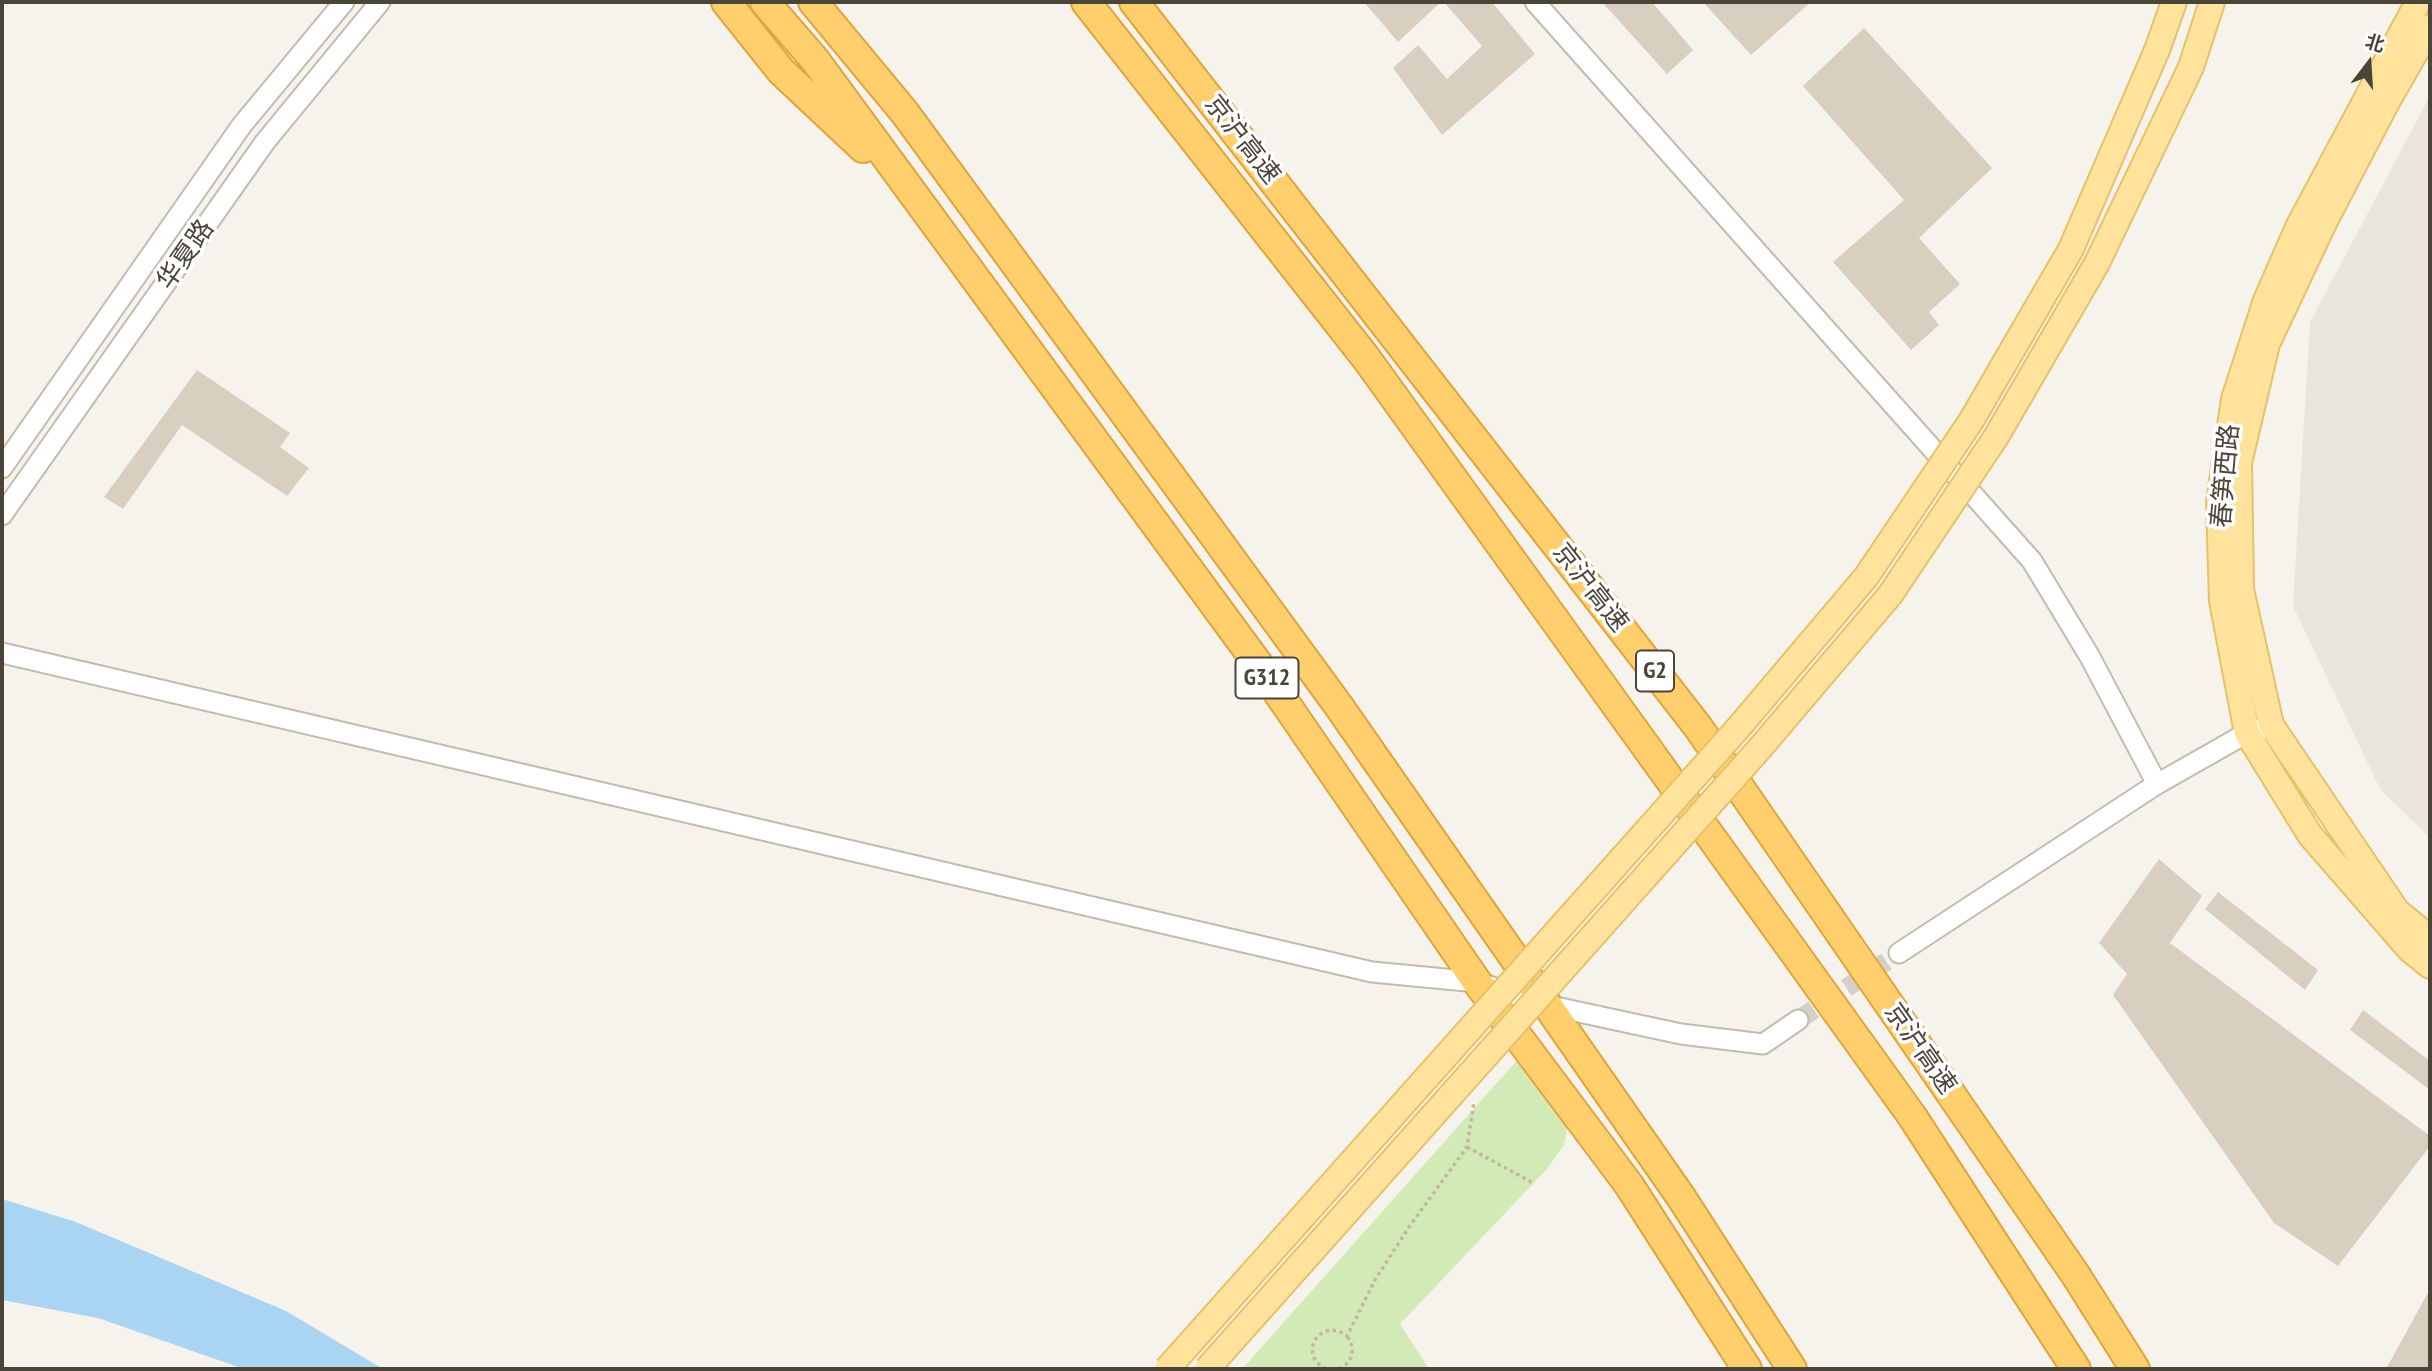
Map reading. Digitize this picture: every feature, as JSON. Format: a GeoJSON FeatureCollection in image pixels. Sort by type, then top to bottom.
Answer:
{"type":"FeatureCollection","features":[{"type":"Feature","properties":{"kind":"highway"},"geometry":{"type":"LineString","coordinates":[[726,2],[781,71],[916,199]]}},
{"type":"Feature","properties":{"kind":"highway","name":"G312"},"geometry":{"type":"LineString","coordinates":[[765,2],[815,60],[1261,668],[1477,982],[1629,1185],[1747,1369]]}},
{"type":"Feature","properties":{"kind":"highway","name":"G312"},"geometry":{"type":"LineString","coordinates":[[813,2],[922,135],[1338,705],[1681,1197],[1792,1369]]}},
{"type":"Feature","properties":{"kind":"highway","name":"京沪高速"},"geometry":{"type":"LineString","coordinates":[[1086,2],[1374,369],[1912,1116],[2076,1369]]}},
{"type":"Feature","properties":{"kind":"highway","name":"京沪高速"},"geometry":{"type":"LineString","coordinates":[[1134,2],[1698,727],[2067,1262],[2135,1369]]}},
{"type":"Feature","properties":{"kind":"main road"},"geometry":{"type":"LineString","coordinates":[[1167,1369],[1739,727],[1866,577],[1972,421],[2071,249],[2157,50],[2174,2]]}},
{"type":"Feature","properties":{"kind":"main road"},"geometry":{"type":"LineString","coordinates":[[1207,1369],[1761,747],[1889,595],[1996,437],[2097,263],[2191,67],[2212,2]]}},
{"type":"Feature","properties":{"kind":"main road","name":"春笋西路"},"geometry":{"type":"LineString","coordinates":[[2418,2],[2298,227],[2266,300],[2234,398],[2218,502],[2222,601],[2247,733],[2310,835],[2410,950],[2430,966]]}},
{"type":"Feature","properties":{"kind":"main road","name":"春笋西路"},"geometry":{"type":"LineString","coordinates":[[2430,27],[2336,199],[2267,344],[2239,463],[2241,589],[2271,725],[2397,911],[2430,938]]}},
{"type":"Feature","properties":{"kind":"street","name":"华夏路"},"geometry":{"type":"LineString","coordinates":[[2,468],[242,125],[344,2]]}},
{"type":"Feature","properties":{"kind":"street","name":"华夏路"},"geometry":{"type":"LineString","coordinates":[[2,515],[265,142],[380,2]]}},
{"type":"Feature","properties":{"kind":"street"},"geometry":{"type":"LineString","coordinates":[[1535,2],[2032,561],[2090,657],[2157,784]]}},
{"type":"Feature","properties":{"kind":"street"},"geometry":{"type":"LineString","coordinates":[[2,653],[1372,972],[1477,982],[1546,1005],[1681,1034],[1763,1044],[1798,1020]]}},
{"type":"Feature","properties":{"kind":"street"},"geometry":{"type":"LineString","coordinates":[[1899,954],[2157,784],[2247,733],[2271,725]]}},
{"type":"Feature","properties":{"kind":"path"},"geometry":{"type":"LineString","coordinates":[[1348,1336],[1375,1280],[1409,1227],[1467,1147],[1476,1093]]}},
{"type":"Feature","properties":{"kind":"path"},"geometry":{"type":"LineString","coordinates":[[1467,1147],[1533,1183]]}},
{"type":"Feature","properties":{"kind":"path"},"geometry":{"type":"LineString","coordinates":[[1323,1369],[1313,1358],[1312,1346],[1315,1339],[1326,1331],[1335,1329],[1348,1336],[1353,1349],[1348,1363],[1339,1369]]}},
{"type":"Feature","properties":{"kind":"shaded area"},"geometry":{"type":"Polygon","coordinates":[[[2430,96],[2430,838],[2380,789],[2293,606],[2310,322],[2430,96]]]}},
{"type":"Feature","properties":{"kind":"green space"},"geometry":{"type":"Polygon","coordinates":[[[1520,1057],[1568,1125],[1564,1145],[1547,1169],[1400,1324],[1429,1369],[1242,1369],[1520,1057]]]}},
{"type":"Feature","properties":{"kind":"water"},"geometry":{"type":"Polygon","coordinates":[[[2,1199],[76,1222],[286,1311],[383,1369],[244,1369],[98,1318],[2,1300],[2,1199]]]}},
{"type":"Feature","properties":{"kind":"building"},"geometry":{"type":"Polygon","coordinates":[[[1364,2],[1441,2],[1398,42],[1364,2]]]}},
{"type":"Feature","properties":{"kind":"building"},"geometry":{"type":"Polygon","coordinates":[[[1444,2],[1492,2],[1535,54],[1442,135],[1393,68],[1418,45],[1447,79],[1482,46],[1444,2]]]}},
{"type":"Feature","properties":{"kind":"building"},"geometry":{"type":"Polygon","coordinates":[[[1602,2],[1652,2],[1693,50],[1667,74],[1602,2]]]}},
{"type":"Feature","properties":{"kind":"building"},"geometry":{"type":"Polygon","coordinates":[[[1703,2],[1811,2],[1751,55],[1703,2]]]}},
{"type":"Feature","properties":{"kind":"building"},"geometry":{"type":"Polygon","coordinates":[[[1864,28],[1992,168],[1919,238],[1960,284],[1929,312],[1939,325],[1911,350],[1833,262],[1904,200],[1803,86],[1864,28]]]}},
{"type":"Feature","properties":{"kind":"building"},"geometry":{"type":"Polygon","coordinates":[[[197,370],[290,433],[280,447],[309,468],[287,496],[182,425],[123,509],[104,497],[197,370]]]}},
{"type":"Feature","properties":{"kind":"building"},"geometry":{"type":"Polygon","coordinates":[[[2159,859],[2202,896],[2170,943],[2430,1136],[2430,1146],[2338,1266],[2274,1223],[2113,995],[2127,974],[2099,943],[2159,859]]]}},
{"type":"Feature","properties":{"kind":"building"},"geometry":{"type":"Polygon","coordinates":[[[2218,892],[2318,970],[2305,990],[2205,909],[2218,892]]]}},
{"type":"Feature","properties":{"kind":"building"},"geometry":{"type":"Polygon","coordinates":[[[2363,1010],[2430,1061],[2430,1090],[2350,1030],[2363,1010]]]}},
{"type":"Feature","properties":{"kind":"building"},"geometry":{"type":"Polygon","coordinates":[[[2430,1289],[2430,1369],[2386,1369],[2430,1289]]]}},
{"type":"Feature","properties":{"kind":"tunnel"},"geometry":{"type":"LineString","coordinates":[[1798,1020],[1899,953]]}}]}
